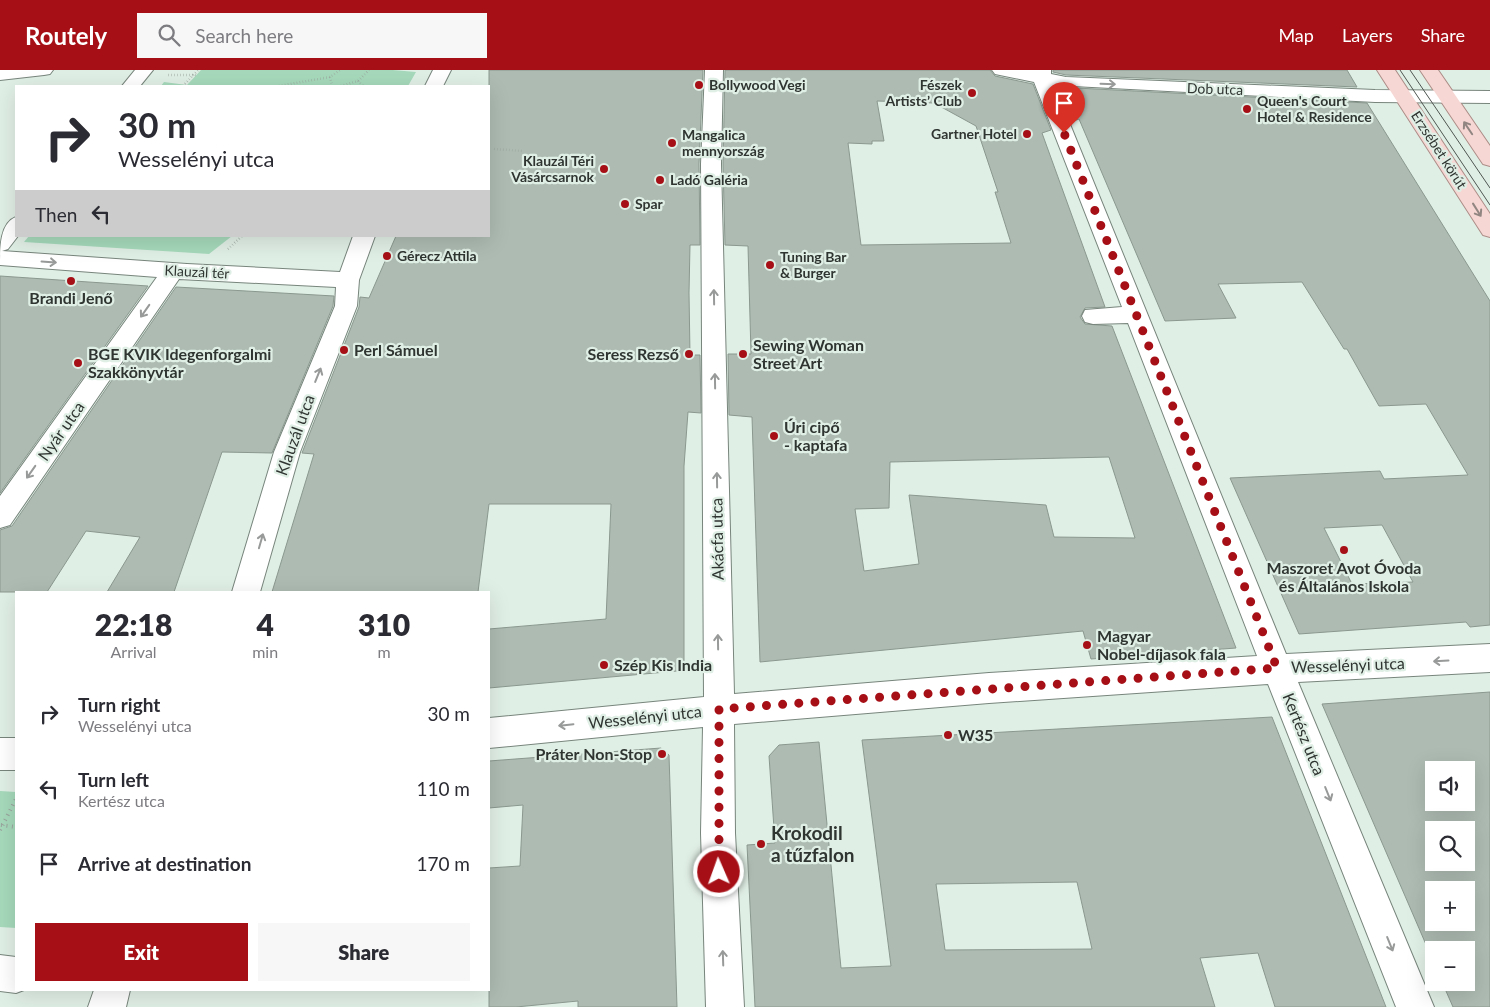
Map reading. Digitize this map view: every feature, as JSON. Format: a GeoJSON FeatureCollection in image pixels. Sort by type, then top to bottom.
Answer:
{"type":"FeatureCollection","features":[{"type":"Feature","properties":{"kind":"main road","name":"Erzsébet körút"},"geometry":{"type":"LineString","coordinates":[[1386,70],[1490,230]]}},
{"type":"Feature","properties":{"kind":"main road"},"geometry":{"type":"LineString","coordinates":[[1429,70],[1490,160]]}},
{"type":"Feature","properties":{"kind":"street"},"geometry":{"type":"LineString","coordinates":[[0,75],[44,70]]}},
{"type":"Feature","properties":{"kind":"street"},"geometry":{"type":"LineString","coordinates":[[132,85],[144,70]]}},
{"type":"Feature","properties":{"kind":"street"},"geometry":{"type":"LineString","coordinates":[[434,85],[442,70]]}},
{"type":"Feature","properties":{"kind":"street","name":"Akácfa utca"},"geometry":{"type":"LineString","coordinates":[[714,70],[711,164],[719,709],[718,833],[725,1007]]}},
{"type":"Feature","properties":{"kind":"street","name":"Dob utca"},"geometry":{"type":"LineString","coordinates":[[1001,70],[1042,74],[1066,82],[1403,96],[1490,97]]}},
{"type":"Feature","properties":{"kind":"street"},"geometry":{"type":"LineString","coordinates":[[1253,70],[1265,91]]}},
{"type":"Feature","properties":{"kind":"street","name":"Kertész utca"},"geometry":{"type":"LineString","coordinates":[[1042,74],[1277,668],[1416,1007]]}},
{"type":"Feature","properties":{"kind":"street"},"geometry":{"type":"LineString","coordinates":[[0,244],[15,225]]}},
{"type":"Feature","properties":{"kind":"street"},"geometry":{"type":"LineString","coordinates":[[348,280],[364,237]]}},
{"type":"Feature","properties":{"kind":"street","name":"Klauzál tér"},"geometry":{"type":"LineString","coordinates":[[0,258],[173,271],[348,280]]}},
{"type":"Feature","properties":{"kind":"street","name":"Nyár utca"},"geometry":{"type":"LineString","coordinates":[[0,517],[173,271]]}},
{"type":"Feature","properties":{"kind":"street","name":"Klauzál utca"},"geometry":{"type":"LineString","coordinates":[[246,591],[287,452],[346,306],[348,280]]}},
{"type":"Feature","properties":{"kind":"street"},"geometry":{"type":"LineString","coordinates":[[1093,316],[1137,315]]}},
{"type":"Feature","properties":{"kind":"street","name":"Wesselényi utca"},"geometry":{"type":"LineString","coordinates":[[490,733],[719,709],[1277,668],[1490,658]]}},
{"type":"Feature","properties":{"kind":"street"},"geometry":{"type":"LineString","coordinates":[[0,754],[15,754]]}},
{"type":"Feature","properties":{"kind":"street"},"geometry":{"type":"LineString","coordinates":[[0,973],[15,974]]}},
{"type":"Feature","properties":{"kind":"street"},"geometry":{"type":"LineString","coordinates":[[106,1007],[112,991]]}},
{"type":"Feature","properties":{"kind":"path"},"geometry":{"type":"LineString","coordinates":[[184,85],[198,70]]}},
{"type":"Feature","properties":{"kind":"path"},"geometry":{"type":"LineString","coordinates":[[285,85],[330,77],[340,70]]}},
{"type":"Feature","properties":{"kind":"path"},"geometry":{"type":"LineString","coordinates":[[344,85],[358,81],[369,70]]}},
{"type":"Feature","properties":{"kind":"path"},"geometry":{"type":"LineString","coordinates":[[172,75],[194,75]]}},
{"type":"Feature","properties":{"kind":"path"},"geometry":{"type":"LineString","coordinates":[[330,77],[332,85]]}},
{"type":"Feature","properties":{"kind":"path"},"geometry":{"type":"LineString","coordinates":[[358,81],[362,85]]}},
{"type":"Feature","properties":{"kind":"path"},"geometry":{"type":"LineString","coordinates":[[494,149],[523,151]]}},
{"type":"Feature","properties":{"kind":"path"},"geometry":{"type":"LineString","coordinates":[[15,800],[1,827],[15,827]]}},
{"type":"Feature","properties":{"kind":"green space"},"geometry":{"type":"Polygon","coordinates":[[[201,70],[393,70],[416,72],[409,85],[187,85],[201,70]]]}},
{"type":"Feature","properties":{"kind":"green space"},"geometry":{"type":"Polygon","coordinates":[[[164,82],[187,85],[162,85],[164,82]]]}},
{"type":"Feature","properties":{"kind":"green space"},"geometry":{"type":"Polygon","coordinates":[[[28,237],[231,237],[209,254],[24,242],[28,237]]]}},
{"type":"Feature","properties":{"kind":"green space"},"geometry":{"type":"Polygon","coordinates":[[[0,791],[15,792],[15,928],[0,927],[0,791]]]}},
{"type":"Feature","properties":{"kind":"building"},"geometry":{"type":"Polygon","coordinates":[[[489,70],[703,70],[699,164],[700,245],[690,245],[689,293],[690,355],[700,355],[701,413],[688,412],[684,466],[684,662],[677,671],[490,688],[490,629],[606,619],[611,504],[489,504],[478,591],[272,591],[314,454],[302,453],[359,307],[360,297],[369,298],[396,237],[490,237],[489,70]]]}},
{"type":"Feature","properties":{"kind":"building"},"geometry":{"type":"Polygon","coordinates":[[[725,70],[990,70],[995,76],[1033,84],[1051,130],[1042,133],[1105,307],[1085,308],[1080,317],[1085,324],[1112,326],[1236,648],[1091,659],[1083,631],[760,662],[752,417],[729,415],[728,354],[751,354],[748,246],[725,245],[723,164],[725,70]],[[877,101],[884,141],[872,141],[872,144],[848,143],[861,245],[1011,243],[995,192],[998,192],[976,126],[934,103],[877,101]],[[1109,457],[890,462],[889,508],[855,509],[864,571],[919,564],[909,495],[1046,505],[1054,537],[1135,538],[1109,457]]]}},
{"type":"Feature","properties":{"kind":"building"},"geometry":{"type":"Polygon","coordinates":[[[1053,70],[1347,70],[1357,87],[1066,75],[1053,72],[1053,70]]]}},
{"type":"Feature","properties":{"kind":"building"},"geometry":{"type":"Polygon","coordinates":[[[1057,87],[1367,103],[1490,301],[1490,625],[1470,627],[1466,622],[1299,634],[1230,478],[1380,471],[1384,479],[1468,475],[1426,404],[1379,406],[1347,349],[1344,349],[1302,282],[1218,284],[1236,318],[1165,321],[1079,119],[1071,122],[1057,87]],[[1382,525],[1324,528],[1352,584],[1413,582],[1382,525]]]}},
{"type":"Feature","properties":{"kind":"building"},"geometry":{"type":"Polygon","coordinates":[[[0,276],[148,286],[0,493],[0,276]]]}},
{"type":"Feature","properties":{"kind":"building"},"geometry":{"type":"Polygon","coordinates":[[[176,287],[334,296],[333,306],[272,453],[222,452],[174,591],[108,591],[140,537],[86,531],[48,591],[0,592],[0,530],[12,526],[176,287]]]}},
{"type":"Feature","properties":{"kind":"building"},"geometry":{"type":"Polygon","coordinates":[[[1490,692],[1490,1007],[1453,1007],[1446,991],[1475,991],[1475,941],[1425,942],[1322,704],[1490,692]]]}},
{"type":"Feature","properties":{"kind":"building"},"geometry":{"type":"Polygon","coordinates":[[[1272,717],[1386,1007],[1275,1007],[1258,953],[1200,958],[1215,1007],[755,1007],[747,845],[775,843],[769,756],[779,745],[819,742],[841,968],[891,966],[862,740],[1272,717]],[[1077,882],[936,884],[945,950],[1092,949],[1077,882]]]}},
{"type":"Feature","properties":{"kind":"building"},"geometry":{"type":"Polygon","coordinates":[[[661,748],[669,755],[677,1007],[578,1007],[578,1001],[516,1007],[489,1007],[490,868],[520,866],[523,805],[490,808],[490,761],[661,748]]]}},
{"type":"Feature","properties":{"kind":"tram line"},"geometry":{"type":"LineString","coordinates":[[1400,70],[1490,205]]}},
{"type":"Feature","properties":{"kind":"tram line"},"geometry":{"type":"LineString","coordinates":[[1410,70],[1490,188]]}},
{"type":"Feature","properties":{"kind":"place","name":"Bollywood Vegi"},"geometry":{"type":"Point","coordinates":[699,85]}},
{"type":"Feature","properties":{"kind":"place","name":"Fészek Artists’ Club"},"geometry":{"type":"Point","coordinates":[972,93]}},
{"type":"Feature","properties":{"kind":"place","name":"Queen's Court Hotel & Residence"},"geometry":{"type":"Point","coordinates":[1247,109]}},
{"type":"Feature","properties":{"kind":"place","name":"Gartner Hotel"},"geometry":{"type":"Point","coordinates":[1027,134]}},
{"type":"Feature","properties":{"kind":"place","name":"Mangalica mennyország"},"geometry":{"type":"Point","coordinates":[672,143]}},
{"type":"Feature","properties":{"kind":"place","name":"Klauzál Téri Vásárcsarnok"},"geometry":{"type":"Point","coordinates":[604,169]}},
{"type":"Feature","properties":{"kind":"place","name":"Ladó Galéria"},"geometry":{"type":"Point","coordinates":[660,180]}},
{"type":"Feature","properties":{"kind":"place","name":"Spar"},"geometry":{"type":"Point","coordinates":[625,204]}},
{"type":"Feature","properties":{"kind":"place","name":"Gérecz Attila"},"geometry":{"type":"Point","coordinates":[387,256]}},
{"type":"Feature","properties":{"kind":"place","name":"Tuning Bar & Burger"},"geometry":{"type":"Point","coordinates":[770,265]}},
{"type":"Feature","properties":{"kind":"place","name":"Brandi Jenő"},"geometry":{"type":"Point","coordinates":[71,281]}},
{"type":"Feature","properties":{"kind":"place","name":"Perl Sámuel"},"geometry":{"type":"Point","coordinates":[344,350]}},
{"type":"Feature","properties":{"kind":"place","name":"Seress Rezső"},"geometry":{"type":"Point","coordinates":[689,354]}},
{"type":"Feature","properties":{"kind":"place","name":"Sewing Woman Street Art"},"geometry":{"type":"Point","coordinates":[743,354]}},
{"type":"Feature","properties":{"kind":"place","name":"BGE KVIK Idegenforgalmi Szakkönyvtár"},"geometry":{"type":"Point","coordinates":[78,363]}},
{"type":"Feature","properties":{"kind":"place","name":"Úri cipő - kaptafa"},"geometry":{"type":"Point","coordinates":[774,436]}},
{"type":"Feature","properties":{"kind":"place","name":"Maszoret Avot Óvoda és Általános Iskola"},"geometry":{"type":"Point","coordinates":[1344,550]}},
{"type":"Feature","properties":{"kind":"place","name":"Magyar Nobel-díjasok fala"},"geometry":{"type":"Point","coordinates":[1087,645]}},
{"type":"Feature","properties":{"kind":"place","name":"Szép Kis India"},"geometry":{"type":"Point","coordinates":[604,665]}},
{"type":"Feature","properties":{"kind":"place","name":"W35"},"geometry":{"type":"Point","coordinates":[948,735]}},
{"type":"Feature","properties":{"kind":"place","name":"Práter Non-Stop"},"geometry":{"type":"Point","coordinates":[662,754]}},
{"type":"Feature","properties":{"kind":"place","name":"Krokodil a tűzfalon"},"geometry":{"type":"Point","coordinates":[761,844]}},
{"type":"Feature","properties":{"kind":"route"},"geometry":{"type":"LineString","coordinates":[[719,872],[719,709],[1277,668],[1064,133]]}}]}
